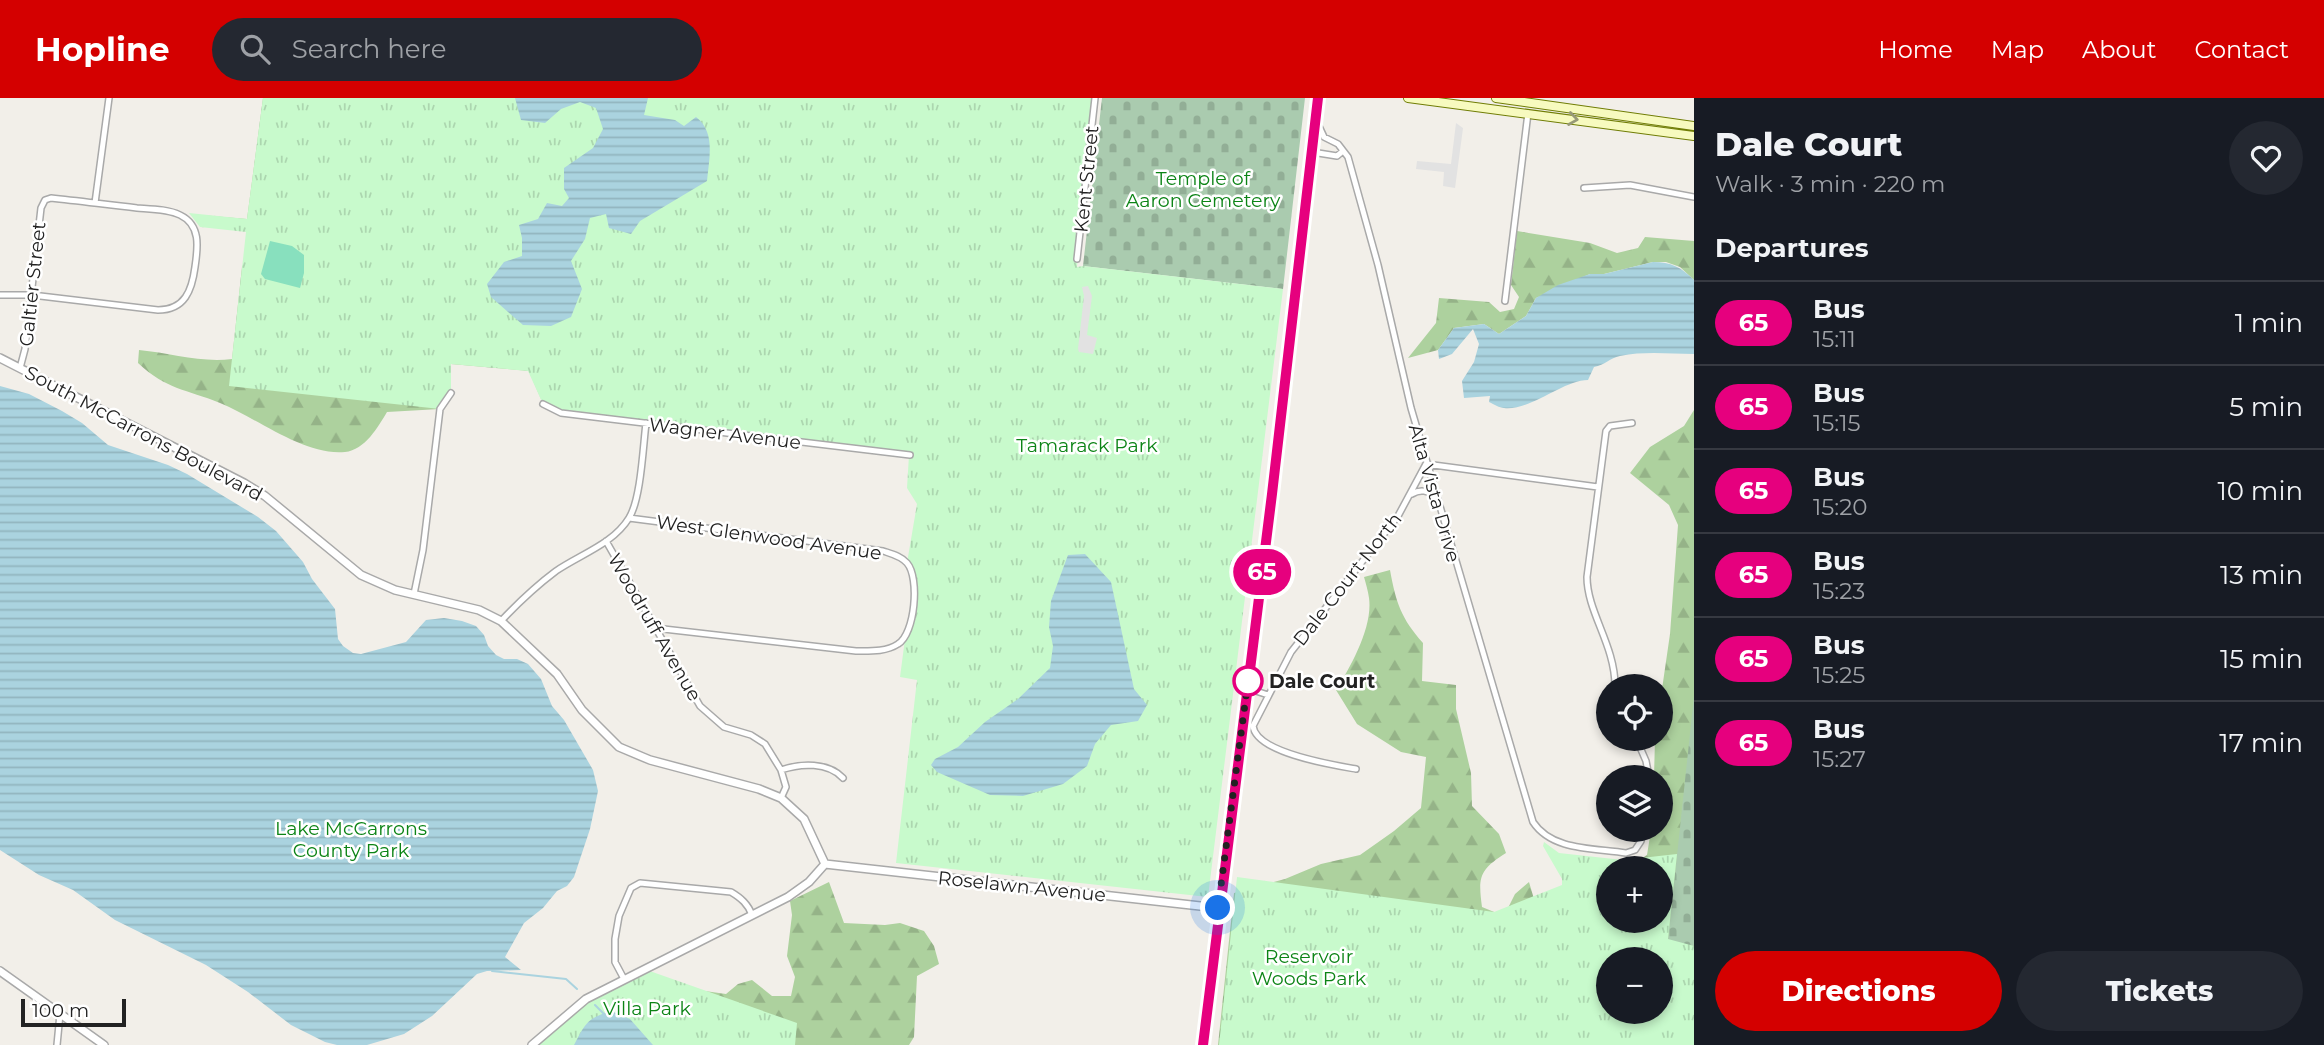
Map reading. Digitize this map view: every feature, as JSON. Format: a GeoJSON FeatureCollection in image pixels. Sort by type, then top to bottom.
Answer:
{"type":"FeatureCollection","features":[{"type":"Feature","properties":{"kind":"main road"},"geometry":{"type":"LineString","coordinates":[[1203,1045],[1318,98]]}},
{"type":"Feature","properties":{"kind":"main road"},"geometry":{"type":"LineString","coordinates":[[1408,98],[1694,136]]}},
{"type":"Feature","properties":{"kind":"main road"},"geometry":{"type":"LineString","coordinates":[[1496,98],[1694,126]]}},
{"type":"Feature","properties":{"kind":"street"},"geometry":{"type":"LineString","coordinates":[[0,295],[32,295],[158,310],[177,306],[188,296],[198,247],[196,233],[189,221],[170,211],[95,203],[109,98]]}},
{"type":"Feature","properties":{"kind":"street","name":"Kent Street"},"geometry":{"type":"LineString","coordinates":[[1077,259],[1096,98]]}},
{"type":"Feature","properties":{"kind":"street"},"geometry":{"type":"LineString","coordinates":[[1505,301],[1528,113]]}},
{"type":"Feature","properties":{"kind":"street","name":"Alta Vista Drive"},"geometry":{"type":"LineString","coordinates":[[1315,120],[1324,137],[1338,144],[1348,157],[1378,265],[1410,408],[1533,822],[1540,832],[1559,843],[1626,853],[1635,850],[1640,842]]}},
{"type":"Feature","properties":{"kind":"street"},"geometry":{"type":"LineString","coordinates":[[1312,152],[1337,156],[1343,151]]}},
{"type":"Feature","properties":{"kind":"street"},"geometry":{"type":"LineString","coordinates":[[1584,188],[1630,185],[1694,197]]}},
{"type":"Feature","properties":{"kind":"street","name":"Galtier Street"},"geometry":{"type":"LineString","coordinates":[[20,368],[25,349],[41,208],[45,200],[51,198],[95,203]]}},
{"type":"Feature","properties":{"kind":"street","name":"South McCarrons Boulevard"},"geometry":{"type":"LineString","coordinates":[[0,358],[244,483],[265,496],[361,575],[383,585],[479,610],[501,621],[558,674],[582,709],[619,747],[650,760],[759,789],[781,798],[804,819],[825,864]]}},
{"type":"Feature","properties":{"kind":"street"},"geometry":{"type":"LineString","coordinates":[[414,594],[423,550],[440,409],[451,393]]}},
{"type":"Feature","properties":{"kind":"street","name":"Wagner Avenue"},"geometry":{"type":"LineString","coordinates":[[543,404],[561,413],[910,455]]}},
{"type":"Feature","properties":{"kind":"street"},"geometry":{"type":"LineString","coordinates":[[629,518],[636,495],[646,423]]}},
{"type":"Feature","properties":{"kind":"street"},"geometry":{"type":"LineString","coordinates":[[1614,674],[1612,657],[1587,584],[1606,431],[1611,426],[1632,423]]}},
{"type":"Feature","properties":{"kind":"street"},"geometry":{"type":"LineString","coordinates":[[1426,464],[1598,487]]}},
{"type":"Feature","properties":{"kind":"street","name":"Dale Court North"},"geometry":{"type":"LineString","coordinates":[[1356,769],[1292,754],[1260,740],[1254,734],[1256,720],[1291,652],[1398,516],[1426,464]]}},
{"type":"Feature","properties":{"kind":"street"},"geometry":{"type":"LineString","coordinates":[[1410,495],[1422,490],[1431,493],[1437,503]]}},
{"type":"Feature","properties":{"kind":"street","name":"Woodruff Avenue"},"geometry":{"type":"LineString","coordinates":[[629,518],[606,541],[696,701],[707,715],[724,727],[759,739],[781,770]]}},
{"type":"Feature","properties":{"kind":"street","name":"West Glenwood Avenue"},"geometry":{"type":"LineString","coordinates":[[629,518],[883,551],[897,555],[907,563],[915,582],[910,627],[905,639],[887,650],[856,651],[655,628]]}},
{"type":"Feature","properties":{"kind":"street"},"geometry":{"type":"LineString","coordinates":[[501,621],[522,599],[556,571],[606,541]]}},
{"type":"Feature","properties":{"kind":"street"},"geometry":{"type":"LineString","coordinates":[[1247,688],[1268,695]]}},
{"type":"Feature","properties":{"kind":"street"},"geometry":{"type":"LineString","coordinates":[[781,798],[786,787],[781,770],[807,764],[836,771],[843,778]]}},
{"type":"Feature","properties":{"kind":"street"},"geometry":{"type":"LineString","coordinates":[[532,1045],[577,1005],[801,889],[825,864]]}},
{"type":"Feature","properties":{"kind":"street","name":"Roselawn Avenue"},"geometry":{"type":"LineString","coordinates":[[825,864],[1218,908]]}},
{"type":"Feature","properties":{"kind":"street"},"geometry":{"type":"LineString","coordinates":[[624,979],[615,962],[615,939],[619,916],[631,888],[640,883],[731,892],[741,898],[752,915]]}},
{"type":"Feature","properties":{"kind":"street"},"geometry":{"type":"LineString","coordinates":[[0,971],[104,1045]]}},
{"type":"Feature","properties":{"kind":"street"},"geometry":{"type":"LineString","coordinates":[[57,1045],[60,1014]]}},
{"type":"Feature","properties":{"kind":"green space"},"geometry":{"type":"Polygon","coordinates":[[[263,98],[519,344],[543,404],[529,371],[451,364],[440,409],[387,412],[370,437],[359,447],[345,452],[329,452],[297,442],[220,403],[168,384],[138,363],[139,350],[197,359],[232,359],[242,267],[256,234],[201,215],[247,219],[263,98]]]}},
{"type":"Feature","properties":{"kind":"green space","name":"Tamarack Park"},"geometry":{"type":"Polygon","coordinates":[[[263,98],[1092,98],[1077,267],[1283,289],[1208,897],[896,863],[917,680],[900,677],[915,582],[907,563],[917,504],[907,488],[909,455],[561,413],[543,404],[528,371],[451,364],[451,393],[440,409],[229,386],[246,232],[200,227],[189,213],[247,219],[263,98]]]}},
{"type":"Feature","properties":{"kind":"green space","name":"Temple of Aaron Cemetery"},"geometry":{"type":"Polygon","coordinates":[[[1102,98],[1305,98],[1283,289],[1083,266],[1102,98]]]}},
{"type":"Feature","properties":{"kind":"green space"},"geometry":{"type":"Polygon","coordinates":[[[1517,231],[1590,243],[1617,253],[1638,248],[1645,237],[1694,241],[1694,280],[1680,267],[1666,262],[1653,262],[1604,274],[1590,274],[1536,298],[1526,316],[1499,334],[1484,324],[1454,328],[1438,350],[1408,358],[1436,323],[1439,298],[1489,302],[1500,312],[1514,309],[1519,297],[1511,285],[1517,231]]]}},
{"type":"Feature","properties":{"kind":"green space"},"geometry":{"type":"Polygon","coordinates":[[[270,241],[292,246],[304,255],[304,273],[300,288],[265,279],[261,274],[270,241]]]}},
{"type":"Feature","properties":{"kind":"green space"},"geometry":{"type":"Polygon","coordinates":[[[1694,410],[1694,999],[1677,1045],[1218,1045],[1234,893],[1285,879],[1321,864],[1360,855],[1421,808],[1426,757],[1401,752],[1357,724],[1336,690],[1354,658],[1368,621],[1369,598],[1364,577],[1390,570],[1400,610],[1423,643],[1422,681],[1456,685],[1456,709],[1471,773],[1472,806],[1499,834],[1506,853],[1490,864],[1482,875],[1482,907],[1504,916],[1515,894],[1529,882],[1534,899],[1596,917],[1596,933],[1673,933],[1673,856],[1645,856],[1649,842],[1673,842],[1673,765],[1654,765],[1655,751],[1673,751],[1673,674],[1664,674],[1678,525],[1669,505],[1630,473],[1650,447],[1684,426],[1694,410]]]}},
{"type":"Feature","properties":{"kind":"green space"},"geometry":{"type":"Polygon","coordinates":[[[1694,696],[1694,946],[1668,940],[1669,933],[1673,933],[1673,893],[1694,696]]]}},
{"type":"Feature","properties":{"kind":"green space","name":"Reservoir Woods Park"},"geometry":{"type":"Polygon","coordinates":[[[1544,842],[1559,853],[1596,857],[1596,933],[1669,933],[1668,939],[1694,946],[1694,1045],[1219,1045],[1237,877],[1494,912],[1562,885],[1562,879],[1543,846],[1544,842]]]}},
{"type":"Feature","properties":{"kind":"green space","name":"Reservoir Woods Park"},"geometry":{"type":"Polygon","coordinates":[[[1677,854],[1673,892],[1673,856],[1659,856],[1677,854]]]}},
{"type":"Feature","properties":{"kind":"green space"},"geometry":{"type":"Polygon","coordinates":[[[829,882],[844,923],[900,923],[924,931],[934,946],[939,964],[917,976],[914,1037],[909,1045],[542,1045],[677,987],[726,994],[738,984],[752,980],[772,996],[791,996],[795,977],[787,956],[792,915],[790,901],[829,882]]]}},
{"type":"Feature","properties":{"kind":"green space","name":"Villa Park"},"geometry":{"type":"Polygon","coordinates":[[[644,969],[797,1023],[795,1045],[532,1045],[565,1015],[644,969]]]}},
{"type":"Feature","properties":{"kind":"shaded area"},"geometry":{"type":"Polygon","coordinates":[[[1456,123],[1463,128],[1455,188],[1443,186],[1444,172],[1416,169],[1417,161],[1451,164],[1456,123]]]}},
{"type":"Feature","properties":{"kind":"shaded area"},"geometry":{"type":"Polygon","coordinates":[[[1088,286],[1092,296],[1087,335],[1097,338],[1093,354],[1079,352],[1078,349],[1084,296],[1082,287],[1088,286]]]}},
{"type":"Feature","properties":{"kind":"water"},"geometry":{"type":"Polygon","coordinates":[[[515,98],[648,98],[644,115],[675,120],[684,126],[696,117],[709,138],[707,181],[640,221],[631,234],[609,228],[606,214],[590,218],[585,239],[571,261],[582,289],[571,317],[551,326],[523,325],[491,297],[487,284],[504,262],[522,256],[519,225],[538,219],[547,203],[562,206],[569,198],[564,189],[564,168],[593,148],[603,129],[596,108],[580,102],[561,109],[545,123],[521,120],[515,98]]]}},
{"type":"Feature","properties":{"kind":"water"},"geometry":{"type":"Polygon","coordinates":[[[1653,262],[1675,266],[1694,280],[1694,354],[1648,353],[1616,357],[1594,367],[1588,380],[1578,381],[1514,408],[1499,407],[1489,402],[1490,396],[1464,398],[1462,381],[1474,362],[1479,344],[1473,329],[1452,354],[1439,359],[1438,350],[1454,328],[1484,324],[1499,334],[1526,316],[1536,298],[1558,285],[1590,274],[1604,274],[1653,262]]]}},
{"type":"Feature","properties":{"kind":"water","name":"Lake McCarrons County Park"},"geometry":{"type":"Polygon","coordinates":[[[0,386],[29,394],[62,411],[82,423],[108,445],[187,474],[258,517],[276,531],[303,562],[312,579],[335,609],[338,639],[353,653],[361,654],[406,642],[426,620],[444,618],[476,626],[496,655],[528,664],[541,679],[552,706],[564,720],[593,770],[598,791],[590,829],[574,877],[524,923],[505,957],[521,970],[477,974],[432,1016],[404,1034],[367,1045],[337,1045],[291,1025],[248,992],[206,965],[115,920],[73,890],[39,875],[0,850],[0,386]]]}},
{"type":"Feature","properties":{"kind":"water"},"geometry":{"type":"Polygon","coordinates":[[[1085,554],[1111,582],[1134,689],[1147,705],[1138,721],[1111,725],[1095,744],[1087,766],[1063,784],[1023,796],[990,795],[937,772],[931,765],[935,759],[958,747],[985,722],[1018,699],[1050,668],[1053,646],[1049,627],[1051,601],[1068,555],[1085,554]]]}},
{"type":"Feature","properties":{"kind":"water"},"geometry":{"type":"Polygon","coordinates":[[[611,1011],[630,1019],[653,1045],[574,1045],[588,1023],[611,1011]]]}},
{"type":"Feature","properties":{"kind":"waterway"},"geometry":{"type":"LineString","coordinates":[[492,971],[566,979],[577,989]]}},
{"type":"Feature","properties":{"kind":"waterway"},"geometry":{"type":"LineString","coordinates":[[595,1005],[605,1015]]}},
{"type":"Feature","properties":{"kind":"bus line","name":"65"},"geometry":{"type":"LineString","coordinates":[[1203,1045],[1318,98]]}},
{"type":"Feature","properties":{"kind":"place","name":"Dale Court"},"geometry":{"type":"Point","coordinates":[1248,681]}},
{"type":"Feature","properties":{"kind":"route"},"geometry":{"type":"LineString","coordinates":[[1218,908],[1248,681]]}}]}
